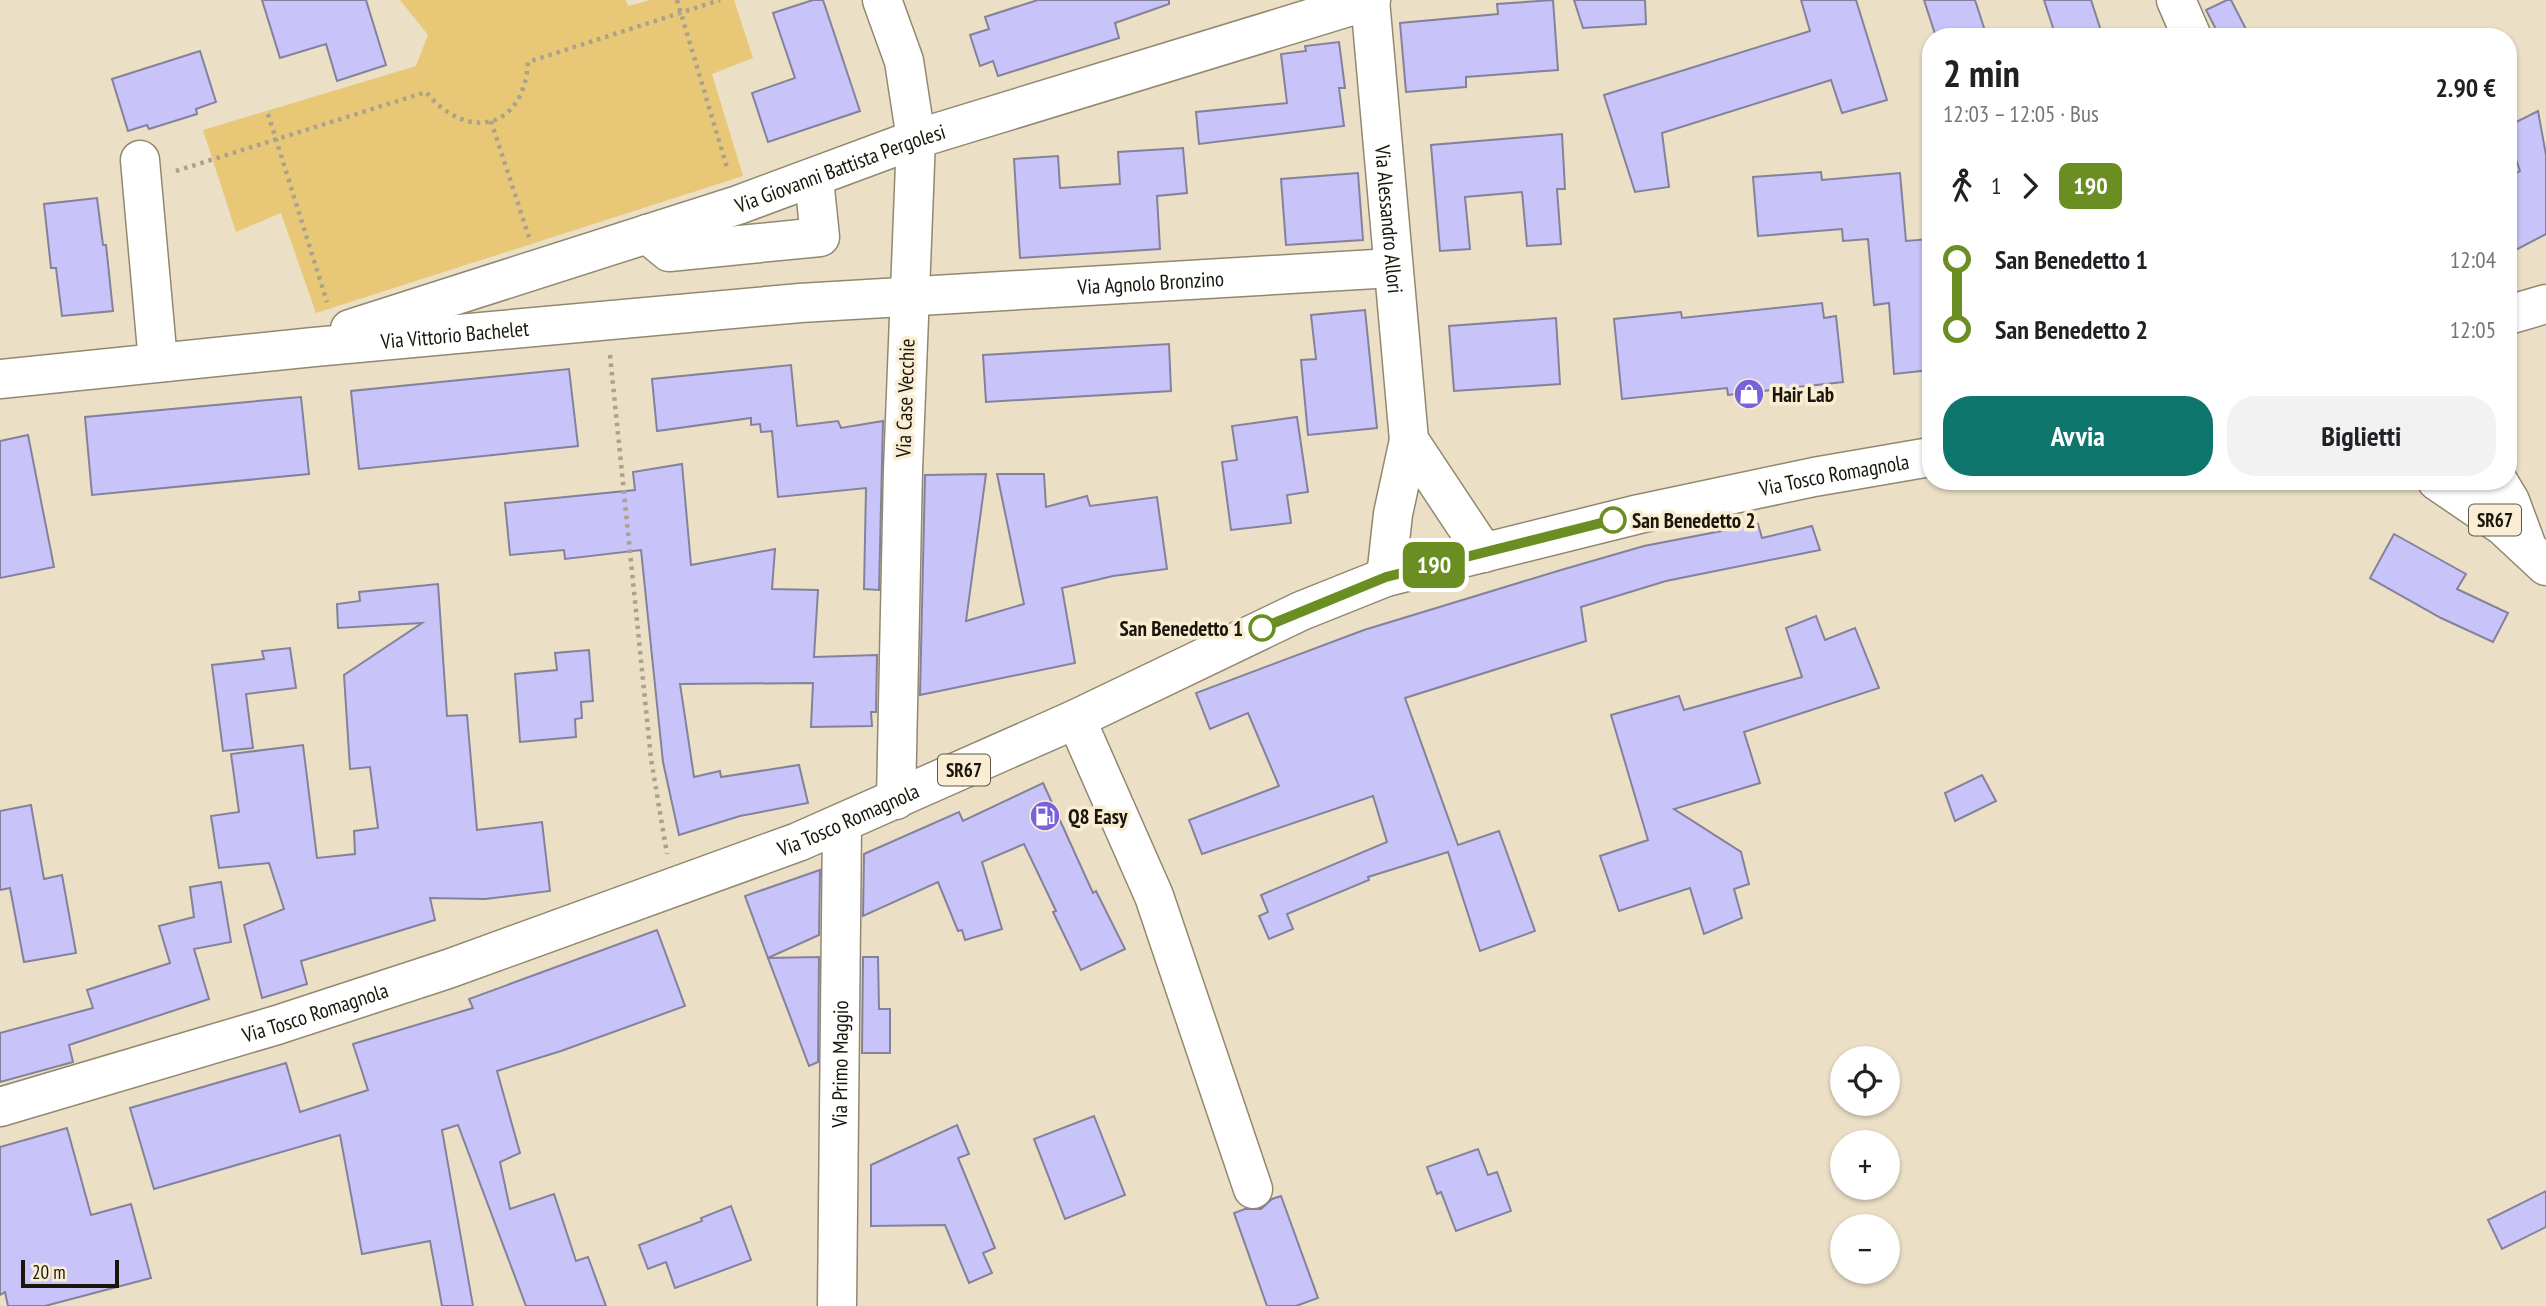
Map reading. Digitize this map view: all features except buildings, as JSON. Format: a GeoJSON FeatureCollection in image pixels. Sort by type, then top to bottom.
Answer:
{"type":"FeatureCollection","features":[{"type":"Feature","properties":{"kind":"street","name":"Via Case Vecchie"},"geometry":{"type":"LineString","coordinates":[[882,0],[904,61],[916,139],[908,297],[896,800]]}},
{"type":"Feature","properties":{"kind":"street","name":"Via Giovanni Battista Pergolesi"},"geometry":{"type":"LineString","coordinates":[[325,340],[539,267],[738,205],[916,139],[1370,0]]}},
{"type":"Feature","properties":{"kind":"street","name":"Via Alessandro Allori"},"geometry":{"type":"LineString","coordinates":[[1370,0],[1409,440],[1393,514],[1386,577]]}},
{"type":"Feature","properties":{"kind":"street"},"geometry":{"type":"LineString","coordinates":[[2176,0],[2188,28]]}},
{"type":"Feature","properties":{"kind":"street"},"geometry":{"type":"LineString","coordinates":[[141,171],[158,362]]}},
{"type":"Feature","properties":{"kind":"street"},"geometry":{"type":"LineString","coordinates":[[647,234],[669,252],[820,237],[814,179]]}},
{"type":"Feature","properties":{"kind":"street","name":"Via Agnolo Bronzino"},"geometry":{"type":"LineString","coordinates":[[908,297],[1392,268]]}},
{"type":"Feature","properties":{"kind":"street","name":"Via Vittorio Bachelet"},"geometry":{"type":"LineString","coordinates":[[0,379],[325,340],[908,297]]}},
{"type":"Feature","properties":{"kind":"street"},"geometry":{"type":"LineString","coordinates":[[2517,313],[2546,304]]}},
{"type":"Feature","properties":{"kind":"street","name":"Via Alessandro Allori"},"geometry":{"type":"LineString","coordinates":[[1409,440],[1484,553]]}},
{"type":"Feature","properties":{"kind":"street","name":"Via Tosco Romagnola"},"geometry":{"type":"LineString","coordinates":[[0,1107],[288,1021],[448,969],[672,890],[842,825],[1076,719],[1236,640],[1386,577],[1666,508],[1814,477],[1922,458]]}},
{"type":"Feature","properties":{"kind":"street","name":"SR67"},"geometry":{"type":"LineString","coordinates":[[2451,490],[2482,510],[2536,556]]}},
{"type":"Feature","properties":{"kind":"street"},"geometry":{"type":"LineString","coordinates":[[2503,490],[2536,556]]}},
{"type":"Feature","properties":{"kind":"street"},"geometry":{"type":"LineString","coordinates":[[1076,719],[1154,896],[1253,1189]]}},
{"type":"Feature","properties":{"kind":"street","name":"Via Primo Maggio"},"geometry":{"type":"LineString","coordinates":[[838,1306],[842,825]]}},
{"type":"Feature","properties":{"kind":"path"},"geometry":{"type":"LineString","coordinates":[[677,0],[738,205]]}},
{"type":"Feature","properties":{"kind":"path"},"geometry":{"type":"LineString","coordinates":[[141,171],[275,140],[426,92],[439,107],[450,114],[467,121],[491,121],[502,117],[519,102],[527,83],[528,62],[720,0]]}},
{"type":"Feature","properties":{"kind":"path"},"geometry":{"type":"LineString","coordinates":[[268,114],[325,340]]}},
{"type":"Feature","properties":{"kind":"path"},"geometry":{"type":"LineString","coordinates":[[491,121],[539,267]]}},
{"type":"Feature","properties":{"kind":"path"},"geometry":{"type":"LineString","coordinates":[[607,320],[651,759],[672,890]]}},
{"type":"Feature","properties":{"kind":"shaded area"},"geometry":{"type":"Polygon","coordinates":[[[400,0],[626,0],[628,6],[650,0],[734,0],[753,58],[712,74],[743,176],[316,313],[281,213],[236,232],[203,130],[416,66],[428,35],[400,0]]]}},
{"type":"Feature","properties":{"kind":"bus line","name":"190"},"geometry":{"type":"LineString","coordinates":[[1262,628],[1386,577],[1613,520]]}},
{"type":"Feature","properties":{"kind":"place","name":"Hair Lab"},"geometry":{"type":"Point","coordinates":[1749,394]}},
{"type":"Feature","properties":{"kind":"place","name":"San Benedetto 2"},"geometry":{"type":"Point","coordinates":[1613,520]}},
{"type":"Feature","properties":{"kind":"place","name":"San Benedetto 1"},"geometry":{"type":"Point","coordinates":[1262,628]}},
{"type":"Feature","properties":{"kind":"place","name":"Q8 Easy"},"geometry":{"type":"Point","coordinates":[1045,816]}}]}
